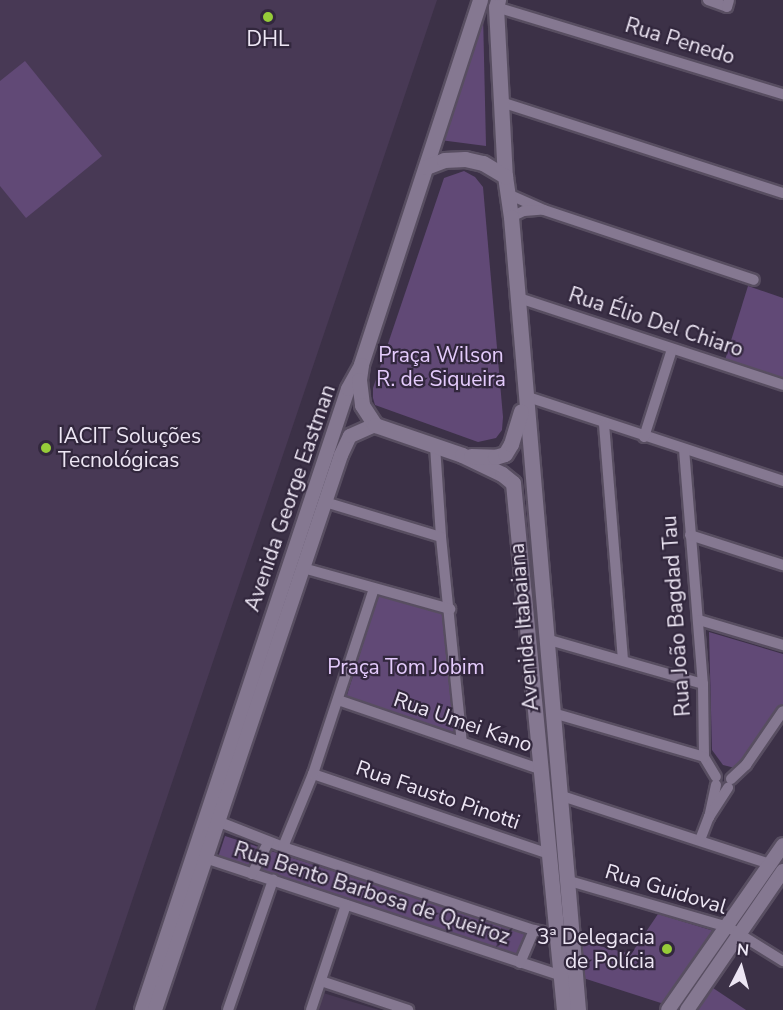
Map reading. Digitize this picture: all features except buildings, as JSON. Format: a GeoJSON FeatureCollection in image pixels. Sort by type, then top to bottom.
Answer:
{"type":"FeatureCollection","features":[{"type":"Feature","properties":{"kind":"main road","name":"Avenida George Eastman"},"geometry":{"type":"LineString","coordinates":[[361,365],[480,0]]}},
{"type":"Feature","properties":{"kind":"main road"},"geometry":{"type":"LineString","coordinates":[[497,3],[505,176],[511,217]]}},
{"type":"Feature","properties":{"kind":"main road"},"geometry":{"type":"LineString","coordinates":[[426,166],[444,160],[465,159],[483,163],[505,176]]}},
{"type":"Feature","properties":{"kind":"main road","name":"Avenida Itabaiana"},"geometry":{"type":"LineString","coordinates":[[511,217],[578,1010]]}},
{"type":"Feature","properties":{"kind":"main road"},"geometry":{"type":"LineString","coordinates":[[361,365],[359,381],[362,405],[375,425],[462,455],[495,457],[505,454],[518,428],[525,396]]}},
{"type":"Feature","properties":{"kind":"main road","name":"Avenida Itabaiana"},"geometry":{"type":"LineString","coordinates":[[462,455],[502,474],[513,483],[564,1010]]}},
{"type":"Feature","properties":{"kind":"street"},"geometry":{"type":"LineString","coordinates":[[708,0],[727,7],[729,0]]}},
{"type":"Feature","properties":{"kind":"street","name":"Rua Penedo"},"geometry":{"type":"LineString","coordinates":[[497,3],[783,94]]}},
{"type":"Feature","properties":{"kind":"street"},"geometry":{"type":"LineString","coordinates":[[501,102],[783,193]]}},
{"type":"Feature","properties":{"kind":"street"},"geometry":{"type":"LineString","coordinates":[[508,194],[544,210],[754,280]]}},
{"type":"Feature","properties":{"kind":"street"},"geometry":{"type":"LineString","coordinates":[[511,217],[524,211],[544,210]]}},
{"type":"Feature","properties":{"kind":"street","name":"Rua Élio Del Chiaro"},"geometry":{"type":"LineString","coordinates":[[516,297],[783,385]]}},
{"type":"Feature","properties":{"kind":"street"},"geometry":{"type":"LineString","coordinates":[[644,437],[672,349]]}},
{"type":"Feature","properties":{"kind":"street","name":"Avenida George Eastman"},"geometry":{"type":"LineString","coordinates":[[142,1010],[344,400],[361,365]]}},
{"type":"Feature","properties":{"kind":"street"},"geometry":{"type":"LineString","coordinates":[[525,396],[604,424],[783,481]]}},
{"type":"Feature","properties":{"kind":"street"},"geometry":{"type":"LineString","coordinates":[[604,424],[623,660]]}},
{"type":"Feature","properties":{"kind":"street","name":"Avenida George Eastman"},"geometry":{"type":"LineString","coordinates":[[155,1010],[325,502],[350,436],[375,425]]}},
{"type":"Feature","properties":{"kind":"street"},"geometry":{"type":"LineString","coordinates":[[435,446],[441,537],[462,741]]}},
{"type":"Feature","properties":{"kind":"street","name":"Rua João Bagdad Tau"},"geometry":{"type":"LineString","coordinates":[[684,449],[699,620],[704,757]]}},
{"type":"Feature","properties":{"kind":"street"},"geometry":{"type":"LineString","coordinates":[[325,502],[441,537]]}},
{"type":"Feature","properties":{"kind":"street"},"geometry":{"type":"LineString","coordinates":[[690,535],[783,565]]}},
{"type":"Feature","properties":{"kind":"street"},"geometry":{"type":"LineString","coordinates":[[303,568],[450,609]]}},
{"type":"Feature","properties":{"kind":"street"},"geometry":{"type":"LineString","coordinates":[[283,847],[313,774],[374,589]]}},
{"type":"Feature","properties":{"kind":"street"},"geometry":{"type":"LineString","coordinates":[[699,620],[783,645]]}},
{"type":"Feature","properties":{"kind":"street"},"geometry":{"type":"LineString","coordinates":[[546,639],[703,684]]}},
{"type":"Feature","properties":{"kind":"street","name":"Rua Umei Kano"},"geometry":{"type":"LineString","coordinates":[[338,700],[542,770]]}},
{"type":"Feature","properties":{"kind":"street"},"geometry":{"type":"LineString","coordinates":[[700,840],[709,817],[729,784],[746,765],[783,711]]}},
{"type":"Feature","properties":{"kind":"street"},"geometry":{"type":"LineString","coordinates":[[553,713],[704,757],[716,781]]}},
{"type":"Feature","properties":{"kind":"street"},"geometry":{"type":"LineString","coordinates":[[709,817],[716,781],[723,773],[729,784]]}},
{"type":"Feature","properties":{"kind":"street","name":"Rua Fausto Pinotti"},"geometry":{"type":"LineString","coordinates":[[313,774],[550,854]]}},
{"type":"Feature","properties":{"kind":"street"},"geometry":{"type":"LineString","coordinates":[[559,795],[770,864]]}},
{"type":"Feature","properties":{"kind":"street","name":"Rua Bento Barbosa de Queiroz"},"geometry":{"type":"LineString","coordinates":[[217,821],[268,842],[534,930],[557,935]]}},
{"type":"Feature","properties":{"kind":"street"},"geometry":{"type":"LineString","coordinates":[[252,874],[268,842]]}},
{"type":"Feature","properties":{"kind":"street"},"geometry":{"type":"LineString","coordinates":[[687,1010],[783,845]]}},
{"type":"Feature","properties":{"kind":"street","name":"Rua Bento Barbosa de Queiroz"},"geometry":{"type":"LineString","coordinates":[[205,858],[562,976]]}},
{"type":"Feature","properties":{"kind":"street"},"geometry":{"type":"LineString","coordinates":[[668,1010],[783,871]]}},
{"type":"Feature","properties":{"kind":"street"},"geometry":{"type":"LineString","coordinates":[[228,1010],[273,880]]}},
{"type":"Feature","properties":{"kind":"street","name":"Rua Guidoval"},"geometry":{"type":"LineString","coordinates":[[566,880],[733,931],[783,962]]}},
{"type":"Feature","properties":{"kind":"street"},"geometry":{"type":"LineString","coordinates":[[311,1010],[346,905]]}},
{"type":"Feature","properties":{"kind":"street"},"geometry":{"type":"LineString","coordinates":[[520,963],[534,930]]}},
{"type":"Feature","properties":{"kind":"street"},"geometry":{"type":"LineString","coordinates":[[321,981],[408,1010]]}},
{"type":"Feature","properties":{"kind":"shaded area"},"geometry":{"type":"Polygon","coordinates":[[[0,0],[437,0],[95,1010],[0,1010],[0,0]]]}},
{"type":"Feature","properties":{"kind":"shaded area"},"geometry":{"type":"Polygon","coordinates":[[[320,992],[379,1010],[315,1010],[320,992]]]}},
{"type":"Feature","properties":{"kind":"green space"},"geometry":{"type":"Polygon","coordinates":[[[483,14],[486,146],[440,140],[483,14]]]}},
{"type":"Feature","properties":{"kind":"green space"},"geometry":{"type":"Polygon","coordinates":[[[25,61],[102,156],[26,218],[0,186],[0,81],[25,61]]]}},
{"type":"Feature","properties":{"kind":"green space","name":"Praça Wilson R. de Siqueira"},"geometry":{"type":"Polygon","coordinates":[[[464,171],[475,177],[483,187],[503,417],[502,430],[496,438],[478,442],[375,405],[373,398],[373,388],[444,178],[464,171]]]}},
{"type":"Feature","properties":{"kind":"green space"},"geometry":{"type":"Polygon","coordinates":[[[748,286],[783,298],[783,378],[725,360],[748,286]]]}},
{"type":"Feature","properties":{"kind":"green space","name":"Praça Tom Jobim"},"geometry":{"type":"Polygon","coordinates":[[[379,593],[449,614],[460,736],[346,698],[379,593]]]}},
{"type":"Feature","properties":{"kind":"green space"},"geometry":{"type":"Polygon","coordinates":[[[709,632],[783,654],[783,706],[750,757],[735,768],[723,765],[712,750],[709,632]]]}},
{"type":"Feature","properties":{"kind":"green space"},"geometry":{"type":"Polygon","coordinates":[[[225,836],[526,934],[518,957],[217,860],[225,836]]]}},
{"type":"Feature","properties":{"kind":"green space"},"geometry":{"type":"Polygon","coordinates":[[[658,914],[714,931],[664,1004],[580,977],[576,940],[631,954],[658,914]]]}},
{"type":"Feature","properties":{"kind":"green space"},"geometry":{"type":"Polygon","coordinates":[[[710,986],[746,1010],[691,1010],[710,986]]]}},
{"type":"Feature","properties":{"kind":"place","name":"DHL"},"geometry":{"type":"Point","coordinates":[268,17]}},
{"type":"Feature","properties":{"kind":"place","name":"IACIT Soluções Tecnológicas"},"geometry":{"type":"Point","coordinates":[46,448]}},
{"type":"Feature","properties":{"kind":"place","name":"3ª Delegacia de Polícia"},"geometry":{"type":"Point","coordinates":[667,949]}}]}
